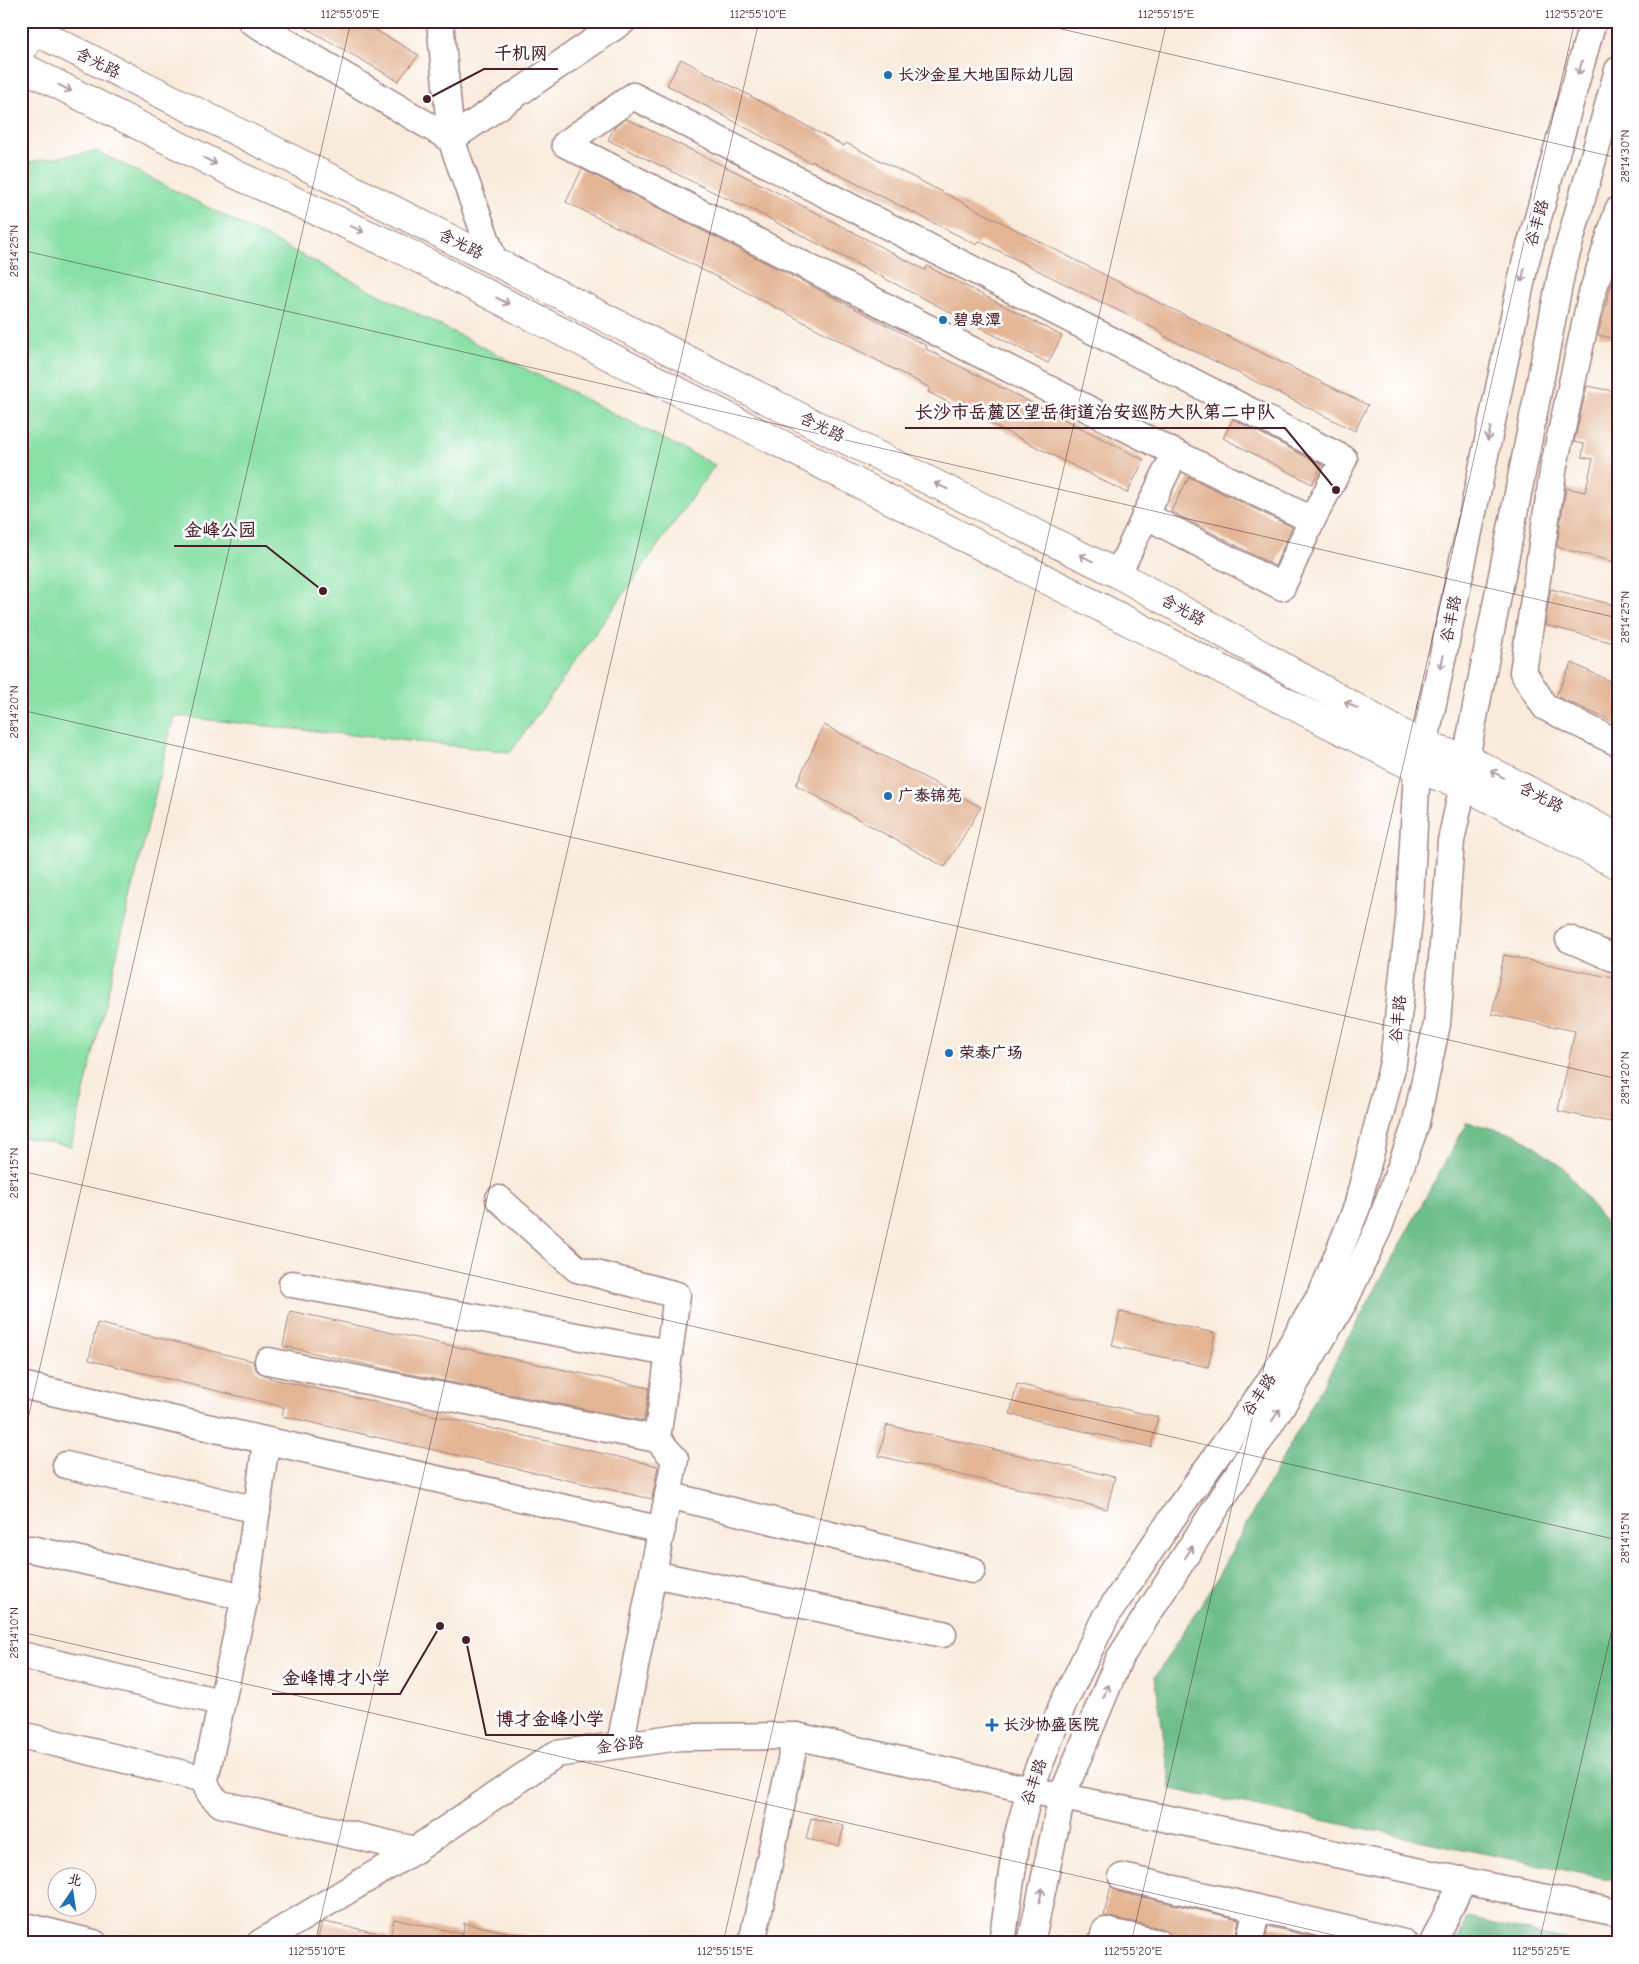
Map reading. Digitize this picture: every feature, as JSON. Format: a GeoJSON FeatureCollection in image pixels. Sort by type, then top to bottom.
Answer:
{"type":"FeatureCollection","features":[{"type":"Feature","properties":{"kind":"main road","name":"含光路"},"geometry":{"type":"LineString","coordinates":[[29,32],[494,261],[806,420],[1118,574],[1463,784],[1618,865]]}},
{"type":"Feature","properties":{"kind":"main road","name":"含光路"},"geometry":{"type":"LineString","coordinates":[[21,66],[238,175],[405,252],[1421,757],[1466,758],[1618,837]]}},
{"type":"Feature","properties":{"kind":"street"},"geometry":{"type":"LineString","coordinates":[[251,21],[451,139]]}},
{"type":"Feature","properties":{"kind":"street"},"geometry":{"type":"LineString","coordinates":[[440,21],[451,139],[494,261]]}},
{"type":"Feature","properties":{"kind":"street"},"geometry":{"type":"LineString","coordinates":[[451,139],[624,21]]}},
{"type":"Feature","properties":{"kind":"street","name":"谷丰路"},"geometry":{"type":"LineString","coordinates":[[1002,1943],[1017,1838],[1030,1790],[1062,1706],[1106,1618],[1179,1508],[1268,1384],[1323,1291],[1357,1207],[1393,1063],[1409,920],[1421,757],[1525,264],[1593,21]]}},
{"type":"Feature","properties":{"kind":"street","name":"谷丰路"},"geometry":{"type":"LineString","coordinates":[[1031,1943],[1062,1796],[1119,1659],[1286,1399],[1345,1300],[1379,1227],[1415,1127],[1437,1024],[1451,841],[1463,784],[1466,758],[1562,270],[1618,70]]}},
{"type":"Feature","properties":{"kind":"street"},"geometry":{"type":"LineString","coordinates":[[1145,515],[1282,588],[1312,520],[1344,459],[632,96],[565,144],[1175,453],[1312,520]]}},
{"type":"Feature","properties":{"kind":"street"},"geometry":{"type":"LineString","coordinates":[[1618,210],[1591,296],[1554,465],[1523,672],[1545,707],[1618,744]]}},
{"type":"Feature","properties":{"kind":"street"},"geometry":{"type":"LineString","coordinates":[[1118,574],[1175,453]]}},
{"type":"Feature","properties":{"kind":"street"},"geometry":{"type":"LineString","coordinates":[[1569,939],[1618,960]]}},
{"type":"Feature","properties":{"kind":"street"},"geometry":{"type":"LineString","coordinates":[[499,1199],[578,1269],[677,1295],[657,1439]]}},
{"type":"Feature","properties":{"kind":"street"},"geometry":{"type":"LineString","coordinates":[[292,1284],[669,1354]]}},
{"type":"Feature","properties":{"kind":"street"},"geometry":{"type":"LineString","coordinates":[[268,1361],[657,1439],[675,1459],[620,1746]]}},
{"type":"Feature","properties":{"kind":"street"},"geometry":{"type":"LineString","coordinates":[[21,1385],[266,1442],[662,1530]]}},
{"type":"Feature","properties":{"kind":"street"},"geometry":{"type":"LineString","coordinates":[[266,1442],[245,1597],[220,1702],[205,1779],[210,1795],[221,1804],[415,1850]]}},
{"type":"Feature","properties":{"kind":"street"},"geometry":{"type":"LineString","coordinates":[[66,1465],[257,1510]]}},
{"type":"Feature","properties":{"kind":"street"},"geometry":{"type":"LineString","coordinates":[[668,1495],[972,1570]]}},
{"type":"Feature","properties":{"kind":"street"},"geometry":{"type":"LineString","coordinates":[[31,1549],[245,1597]]}},
{"type":"Feature","properties":{"kind":"street"},"geometry":{"type":"LineString","coordinates":[[654,1574],[944,1634]]}},
{"type":"Feature","properties":{"kind":"street"},"geometry":{"type":"LineString","coordinates":[[21,1656],[220,1702]]}},
{"type":"Feature","properties":{"kind":"street"},"geometry":{"type":"LineString","coordinates":[[21,1735],[205,1779]]}},
{"type":"Feature","properties":{"kind":"street"},"geometry":{"type":"LineString","coordinates":[[752,1943],[796,1736]]}},
{"type":"Feature","properties":{"kind":"street","name":"金谷路"},"geometry":{"type":"LineString","coordinates":[[260,1943],[415,1850],[556,1754],[680,1738],[796,1736],[1030,1790],[1618,1913]]}},
{"type":"Feature","properties":{"kind":"street"},"geometry":{"type":"LineString","coordinates":[[1122,1877],[1404,1943]]}},
{"type":"Feature","properties":{"kind":"street"},"geometry":{"type":"LineString","coordinates":[[1433,1943],[1463,1880]]}},
{"type":"Feature","properties":{"kind":"street"},"geometry":{"type":"LineString","coordinates":[[1249,1943],[1257,1908]]}},
{"type":"Feature","properties":{"kind":"street"},"geometry":{"type":"LineString","coordinates":[[21,1925],[94,1943]]}},
{"type":"Feature","properties":{"kind":"street"},"geometry":{"type":"LineString","coordinates":[[1102,1943],[1106,1931],[1158,1943]]}},
{"type":"Feature","properties":{"kind":"green space"},"geometry":{"type":"Polygon","coordinates":[[[97,151],[715,465],[511,752],[174,716],[71,1146],[21,1137],[21,166],[23,163],[97,151]]]}},
{"type":"Feature","properties":{"kind":"green space"},"geometry":{"type":"Polygon","coordinates":[[[1467,1122],[1518,1135],[1565,1169],[1618,1241],[1618,1881],[1171,1789],[1155,1677],[1213,1585],[1467,1122]]]}},
{"type":"Feature","properties":{"kind":"green space"},"geometry":{"type":"Polygon","coordinates":[[[1467,1918],[1581,1943],[1456,1943],[1467,1918]]]}},
{"type":"Feature","properties":{"kind":"building"},"geometry":{"type":"Polygon","coordinates":[[[294,21],[360,21],[419,55],[398,81],[294,21]]]}},
{"type":"Feature","properties":{"kind":"building"},"geometry":{"type":"Polygon","coordinates":[[[681,59],[844,146],[846,143],[1154,300],[1368,405],[1355,431],[979,241],[977,245],[812,161],[811,163],[667,85],[681,59]]]}},
{"type":"Feature","properties":{"kind":"building"},"geometry":{"type":"Polygon","coordinates":[[[627,119],[765,186],[925,270],[927,266],[1062,336],[1048,363],[743,205],[608,140],[614,128],[627,119]]]}},
{"type":"Feature","properties":{"kind":"building"},"geometry":{"type":"Polygon","coordinates":[[[582,169],[927,346],[926,349],[1144,460],[1127,493],[928,392],[930,388],[731,284],[566,202],[582,169]]]}},
{"type":"Feature","properties":{"kind":"building"},"geometry":{"type":"Polygon","coordinates":[[[1613,277],[1618,278],[1618,340],[1598,335],[1613,277]]]}},
{"type":"Feature","properties":{"kind":"building"},"geometry":{"type":"Polygon","coordinates":[[[1587,386],[1618,392],[1618,563],[1557,547],[1566,488],[1585,492],[1593,459],[1582,457],[1584,444],[1574,442],[1587,386]]]}},
{"type":"Feature","properties":{"kind":"building"},"geometry":{"type":"Polygon","coordinates":[[[1233,419],[1322,465],[1312,484],[1223,438],[1233,419]]]}},
{"type":"Feature","properties":{"kind":"building"},"geometry":{"type":"Polygon","coordinates":[[[1189,477],[1292,527],[1275,566],[1171,511],[1189,477]]]}},
{"type":"Feature","properties":{"kind":"building"},"geometry":{"type":"Polygon","coordinates":[[[1551,589],[1618,606],[1618,644],[1545,625],[1551,589]]]}},
{"type":"Feature","properties":{"kind":"building"},"geometry":{"type":"Polygon","coordinates":[[[1572,663],[1618,685],[1618,724],[1556,696],[1572,663]]]}},
{"type":"Feature","properties":{"kind":"building","name":"广泰锦苑"},"geometry":{"type":"Polygon","coordinates":[[[824,725],[981,807],[945,867],[796,785],[824,725]]]}},
{"type":"Feature","properties":{"kind":"building"},"geometry":{"type":"Polygon","coordinates":[[[1504,955],[1618,979],[1618,1086],[1610,1122],[1558,1111],[1575,1031],[1492,1014],[1504,955]]]}},
{"type":"Feature","properties":{"kind":"building"},"geometry":{"type":"Polygon","coordinates":[[[290,1311],[649,1388],[644,1421],[399,1372],[283,1346],[290,1311]]]}},
{"type":"Feature","properties":{"kind":"building"},"geometry":{"type":"Polygon","coordinates":[[[1120,1312],[1215,1333],[1208,1367],[1112,1346],[1120,1312]]]}},
{"type":"Feature","properties":{"kind":"building"},"geometry":{"type":"Polygon","coordinates":[[[97,1323],[253,1361],[258,1372],[269,1378],[658,1466],[652,1499],[282,1416],[284,1407],[89,1360],[97,1323]]]}},
{"type":"Feature","properties":{"kind":"building"},"geometry":{"type":"Polygon","coordinates":[[[1017,1384],[1158,1417],[1151,1447],[1010,1414],[1017,1384]]]}},
{"type":"Feature","properties":{"kind":"building"},"geometry":{"type":"Polygon","coordinates":[[[887,1425],[1115,1477],[1107,1509],[879,1456],[887,1425]]]}},
{"type":"Feature","properties":{"kind":"building"},"geometry":{"type":"Polygon","coordinates":[[[811,1818],[844,1826],[839,1846],[806,1839],[811,1818]]]}},
{"type":"Feature","properties":{"kind":"building"},"geometry":{"type":"Polygon","coordinates":[[[1111,1886],[1119,1892],[1239,1919],[1234,1943],[1203,1943],[1171,1936],[1161,1928],[1104,1916],[1111,1886]]]}},
{"type":"Feature","properties":{"kind":"building"},"geometry":{"type":"Polygon","coordinates":[[[394,1919],[463,1934],[464,1923],[526,1936],[525,1943],[389,1943],[394,1919]]]}},
{"type":"Feature","properties":{"kind":"building"},"geometry":{"type":"Polygon","coordinates":[[[324,1922],[389,1935],[388,1943],[317,1943],[321,1924],[324,1922]]]}},
{"type":"Feature","properties":{"kind":"building"},"geometry":{"type":"Polygon","coordinates":[[[1268,1926],[1338,1943],[1264,1943],[1268,1926]]]}},
{"type":"Feature","properties":{"kind":"place","name":"长沙金星大地国际幼儿园"},"geometry":{"type":"Point","coordinates":[888,75]}},
{"type":"Feature","properties":{"kind":"place","name":"千机网"},"geometry":{"type":"Point","coordinates":[427,99]}},
{"type":"Feature","properties":{"kind":"place","name":"碧泉潭"},"geometry":{"type":"Point","coordinates":[943,320]}},
{"type":"Feature","properties":{"kind":"place","name":"长沙市岳麓区望岳街道治安巡防大队第二中队"},"geometry":{"type":"Point","coordinates":[1336,490]}},
{"type":"Feature","properties":{"kind":"place","name":"金峰公园"},"geometry":{"type":"Point","coordinates":[323,591]}},
{"type":"Feature","properties":{"kind":"place","name":"广泰锦苑"},"geometry":{"type":"Point","coordinates":[888,796]}},
{"type":"Feature","properties":{"kind":"place","name":"荣泰广场"},"geometry":{"type":"Point","coordinates":[949,1053]}},
{"type":"Feature","properties":{"kind":"place","name":"金峰博才小学"},"geometry":{"type":"Point","coordinates":[440,1626]}},
{"type":"Feature","properties":{"kind":"place","name":"博才金峰小学"},"geometry":{"type":"Point","coordinates":[466,1640]}},
{"type":"Feature","properties":{"kind":"place","name":"长沙协盛医院"},"geometry":{"type":"Point","coordinates":[992,1725]}}]}
